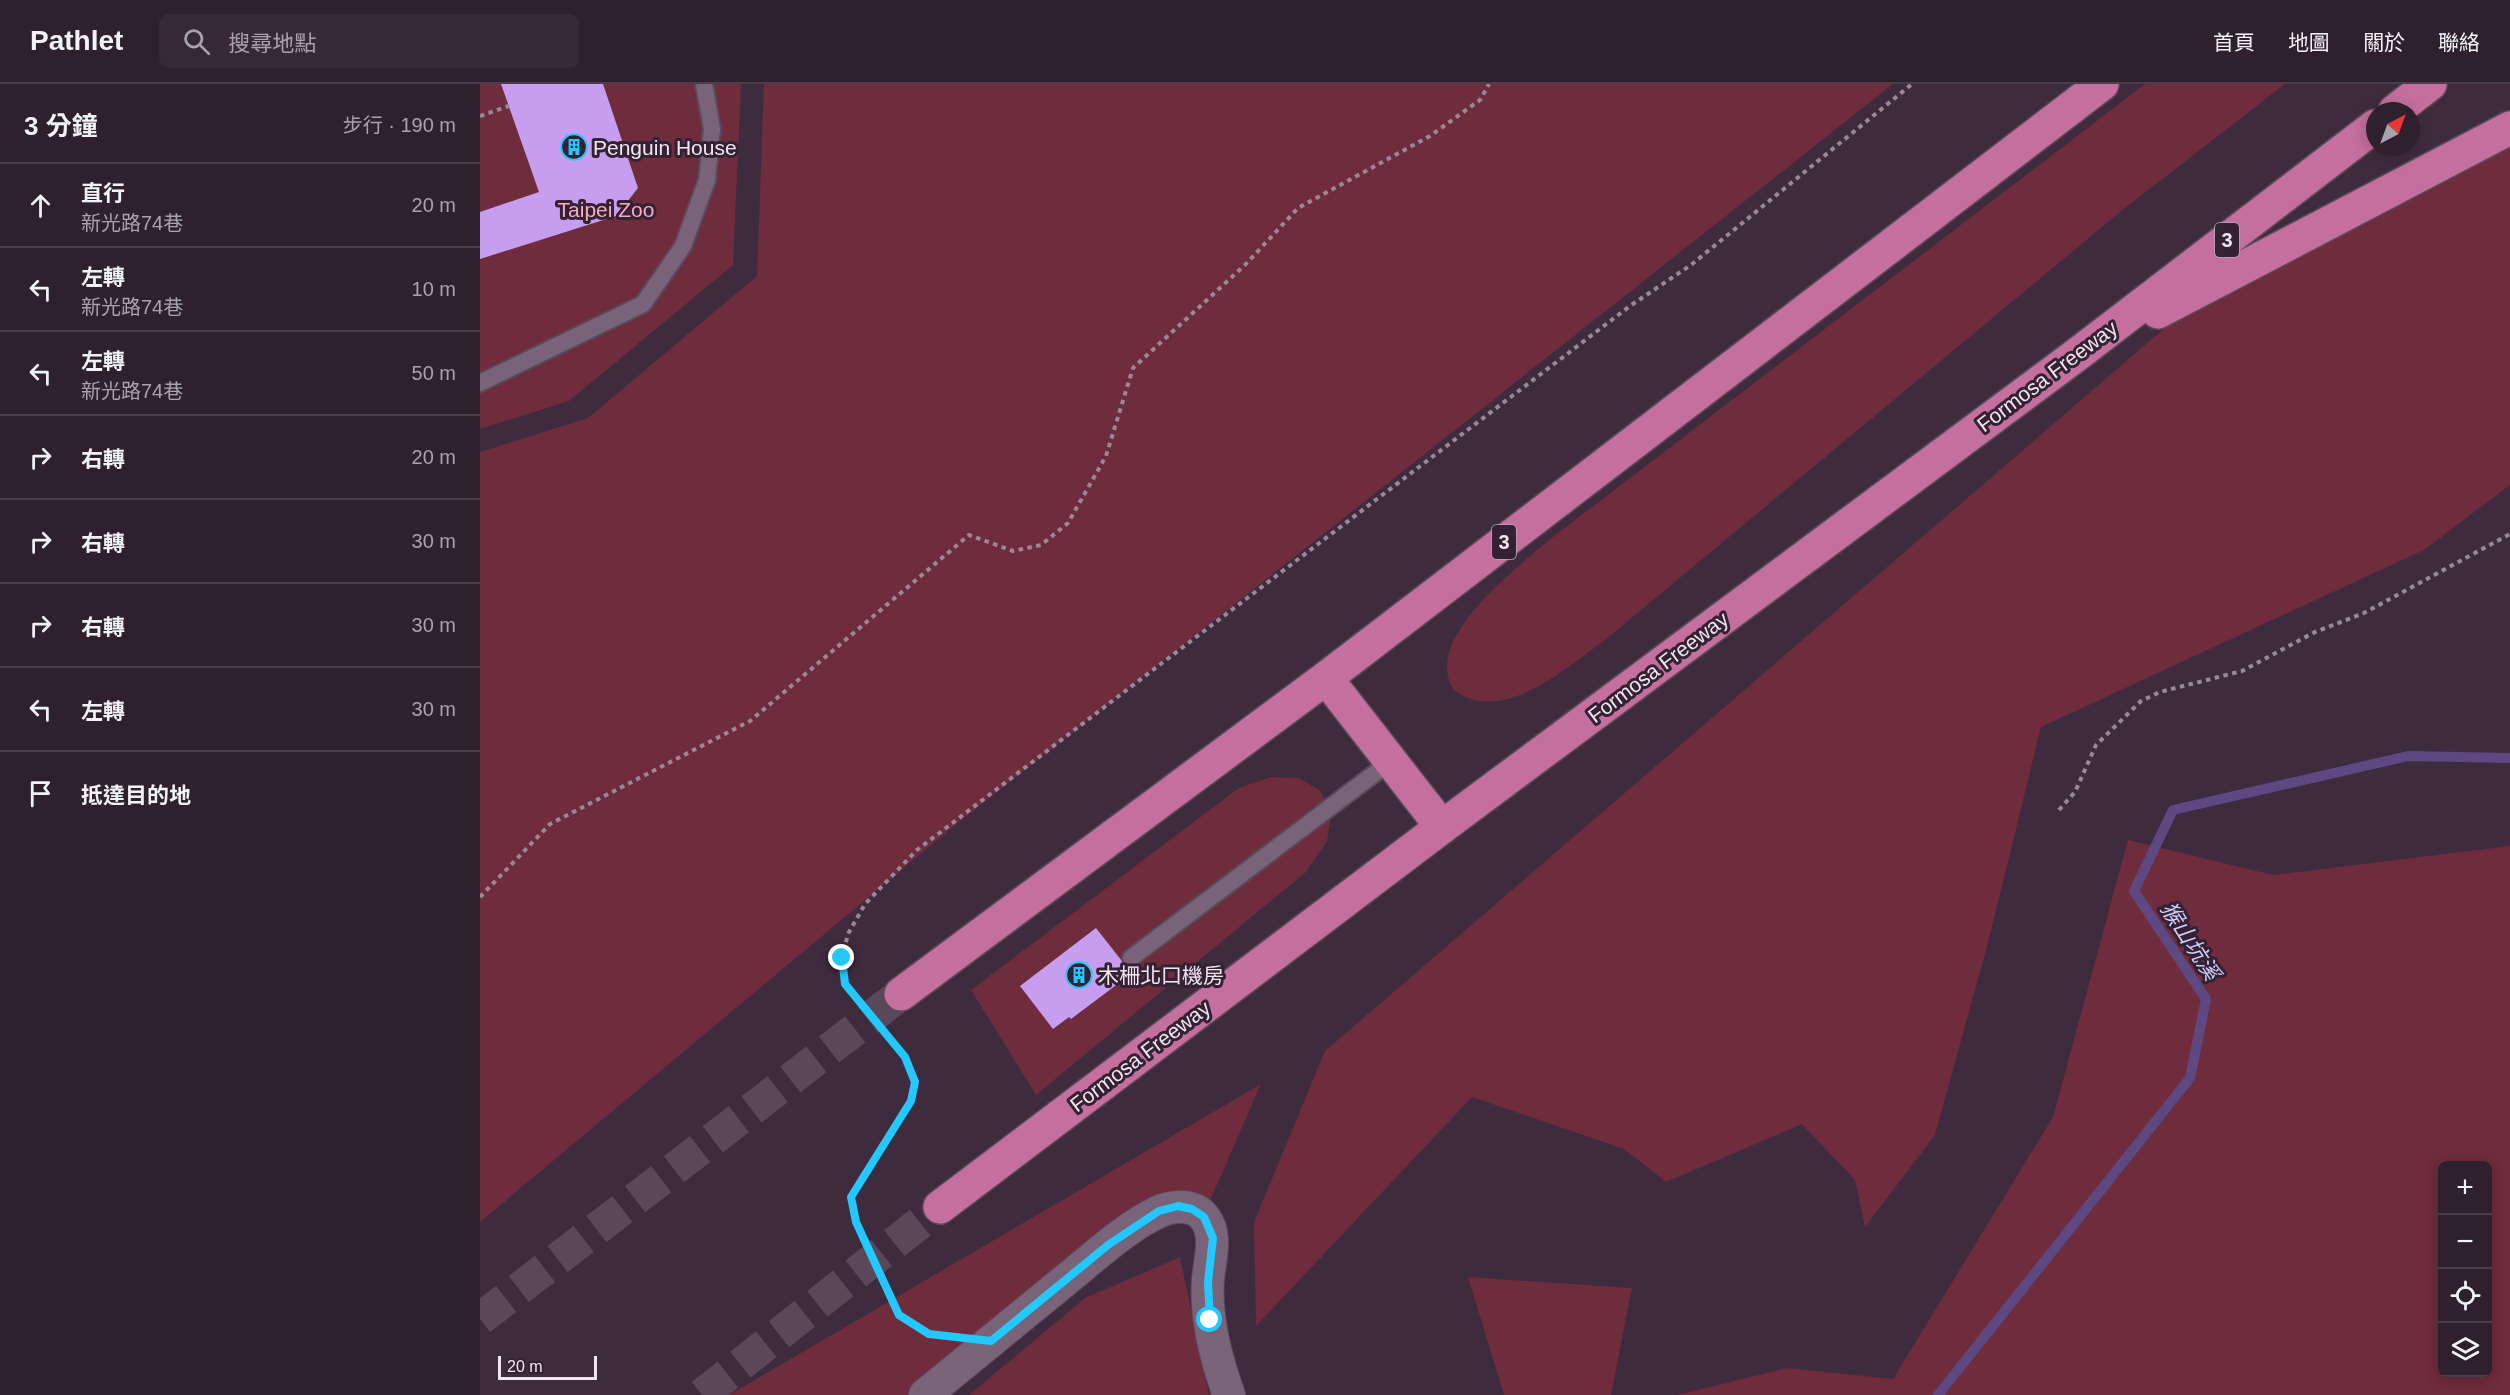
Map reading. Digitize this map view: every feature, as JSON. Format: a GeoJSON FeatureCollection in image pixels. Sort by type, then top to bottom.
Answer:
{"type":"FeatureCollection","features":[{"type":"Feature","properties":{"kind":"highway","name":"3"},"geometry":{"type":"LineString","coordinates":[[901,994],[1326,678],[2102,84]]}},
{"type":"Feature","properties":{"kind":"highway"},"geometry":{"type":"LineString","coordinates":[[2407,102],[2430,84]]}},
{"type":"Feature","properties":{"kind":"highway"},"geometry":{"type":"LineString","coordinates":[[2079,353],[2510,128]]}},
{"type":"Feature","properties":{"kind":"highway","name":"Formosa Freeway"},"geometry":{"type":"LineString","coordinates":[[940,1208],[1442,826],[2079,353],[2366,133]]}},
{"type":"Feature","properties":{"kind":"highway"},"geometry":{"type":"LineString","coordinates":[[1326,678],[1442,826]]}},
{"type":"Feature","properties":{"kind":"street"},"geometry":{"type":"LineString","coordinates":[[925,1395],[1108,1245],[1159,1211],[1178,1206],[1192,1209],[1204,1217],[1213,1238],[1208,1282],[1210,1320],[1218,1364],[1229,1395]]}},
{"type":"Feature","properties":{"kind":"lane"},"geometry":{"type":"LineString","coordinates":[[480,383],[643,304],[683,246],[707,180],[712,129],[704,84]]}},
{"type":"Feature","properties":{"kind":"lane"},"geometry":{"type":"LineString","coordinates":[[1131,958],[1391,761]]}},
{"type":"Feature","properties":{"kind":"path"},"geometry":{"type":"LineString","coordinates":[[480,897],[550,824],[750,721],[969,535],[1013,551],[1041,545],[1068,523],[1106,456],[1133,368],[1246,264],[1299,208],[1430,136],[1480,100],[1490,84]]}},
{"type":"Feature","properties":{"kind":"path"},"geometry":{"type":"LineString","coordinates":[[991,1341],[929,1334],[899,1315],[856,1222],[851,1197],[911,1101],[915,1082],[905,1057],[845,984],[842,958],[848,934],[865,904],[917,850],[1620,313],[1691,265],[1912,84]]}},
{"type":"Feature","properties":{"kind":"path"},"geometry":{"type":"LineString","coordinates":[[480,116],[509,106]]}},
{"type":"Feature","properties":{"kind":"path"},"geometry":{"type":"LineString","coordinates":[[2059,810],[2075,792],[2096,745],[2141,701],[2160,692],[2242,671],[2315,632],[2364,614],[2510,534]]}},
{"type":"Feature","properties":{"kind":"green space","name":"Taipei Zoo"},"geometry":{"type":"Polygon","coordinates":[[[480,84],[741,84],[733,265],[569,401],[480,429],[480,84]]]}},
{"type":"Feature","properties":{"kind":"green space"},"geometry":{"type":"Polygon","coordinates":[[[764,84],[1893,84],[949,830],[480,1222],[480,452],[588,418],[757,276],[764,84]]]}},
{"type":"Feature","properties":{"kind":"green space"},"geometry":{"type":"Polygon","coordinates":[[[2145,84],[2285,84],[2125,208],[1605,640],[1553,677],[1513,698],[1492,702],[1473,700],[1454,690],[1447,671],[1450,651],[1460,630],[1493,590],[1545,543],[2145,84]]]}},
{"type":"Feature","properties":{"kind":"green space"},"geometry":{"type":"Polygon","coordinates":[[[2510,122],[2510,485],[2424,550],[2041,727],[1989,939],[1935,1135],[1865,1227],[1855,1180],[1802,1124],[1666,1182],[1624,1149],[1472,1097],[1256,1326],[1254,1222],[1325,1051],[2202,296],[2510,122]]]}},
{"type":"Feature","properties":{"kind":"green space"},"geometry":{"type":"Polygon","coordinates":[[[1271,777],[1299,778],[1321,791],[1331,816],[1327,841],[1306,872],[1036,1095],[971,990],[1239,788],[1271,777]]]}},
{"type":"Feature","properties":{"kind":"green space"},"geometry":{"type":"Polygon","coordinates":[[[2128,840],[2273,875],[2510,846],[2510,1395],[1677,1395],[1787,1368],[1893,1379],[2053,1117],[2128,840]]]}},
{"type":"Feature","properties":{"kind":"green space"},"geometry":{"type":"Polygon","coordinates":[[[1261,1084],[1205,1212],[1087,1260],[930,1395],[729,1395],[1261,1084]]]}},
{"type":"Feature","properties":{"kind":"green space"},"geometry":{"type":"Polygon","coordinates":[[[1180,1257],[1209,1395],[969,1395],[1085,1298],[1180,1257]]]}},
{"type":"Feature","properties":{"kind":"green space"},"geometry":{"type":"Polygon","coordinates":[[[1468,1277],[1632,1288],[1611,1395],[1504,1395],[1468,1277]]]}},
{"type":"Feature","properties":{"kind":"building","name":"Penguin House"},"geometry":{"type":"Polygon","coordinates":[[[501,84],[603,84],[638,188],[616,216],[480,259],[480,212],[539,192],[501,84]]]}},
{"type":"Feature","properties":{"kind":"building","name":"木柵北口機房"},"geometry":{"type":"Polygon","coordinates":[[[1096,928],[1129,970],[1116,980],[1119,983],[1071,1019],[1069,1017],[1053,1029],[1020,986],[1096,928]]]}},
{"type":"Feature","properties":{"kind":"waterway","name":"猴山坑溪"},"geometry":{"type":"LineString","coordinates":[[1938,1395],[2190,1078],[2206,999],[2134,891],[2173,810],[2408,756],[2510,758]]}},
{"type":"Feature","properties":{"kind":"tunnel"},"geometry":{"type":"LineString","coordinates":[[480,1319],[901,994]]}},
{"type":"Feature","properties":{"kind":"tunnel"},"geometry":{"type":"LineString","coordinates":[[702,1395],[940,1207]]}},
{"type":"Feature","properties":{"kind":"place","name":"Penguin House"},"geometry":{"type":"Point","coordinates":[574,147]}},
{"type":"Feature","properties":{"kind":"place","name":"木柵北口機房"},"geometry":{"type":"Point","coordinates":[1079,975]}},
{"type":"Feature","properties":{"kind":"route"},"geometry":{"type":"LineString","coordinates":[[842,958],[845,984],[905,1057],[915,1082],[911,1101],[851,1197],[856,1222],[899,1315],[929,1334],[991,1341],[1108,1245],[1159,1211],[1178,1206],[1192,1209],[1204,1217],[1213,1238],[1208,1282],[1210,1320]]}}]}
